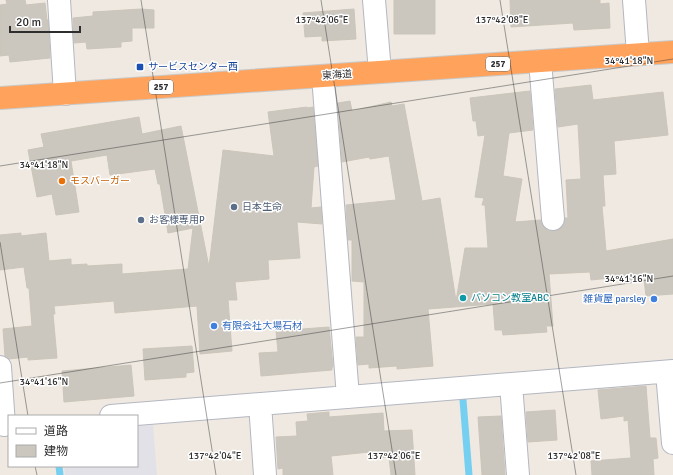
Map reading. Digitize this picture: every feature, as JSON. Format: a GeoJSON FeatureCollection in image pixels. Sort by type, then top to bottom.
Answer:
{"type":"FeatureCollection","features":[{"type":"Feature","properties":{"kind":"highway","name":"東海道"},"geometry":{"type":"LineString","coordinates":[[0,98],[673,52]]}},
{"type":"Feature","properties":{"kind":"street"},"geometry":{"type":"LineString","coordinates":[[59,0],[65,94]]}},
{"type":"Feature","properties":{"kind":"street"},"geometry":{"type":"LineString","coordinates":[[374,0],[380,72]]}},
{"type":"Feature","properties":{"kind":"street"},"geometry":{"type":"LineString","coordinates":[[634,0],[638,54]]}},
{"type":"Feature","properties":{"kind":"street"},"geometry":{"type":"LineString","coordinates":[[540,61],[553,219]]}},
{"type":"Feature","properties":{"kind":"street"},"geometry":{"type":"LineString","coordinates":[[323,76],[348,397]]}},
{"type":"Feature","properties":{"kind":"street"},"geometry":{"type":"LineString","coordinates":[[0,367],[4,425]]}},
{"type":"Feature","properties":{"kind":"street"},"geometry":{"type":"LineString","coordinates":[[123,415],[670,371],[673,443]]}},
{"type":"Feature","properties":{"kind":"street"},"geometry":{"type":"LineString","coordinates":[[511,384],[518,475]]}},
{"type":"Feature","properties":{"kind":"street"},"geometry":{"type":"LineString","coordinates":[[260,404],[265,475]]}},
{"type":"Feature","properties":{"kind":"shaded area"},"geometry":{"type":"Polygon","coordinates":[[[153,425],[157,475],[65,475],[64,467],[138,467],[138,426],[153,425]]]}},
{"type":"Feature","properties":{"kind":"building"},"geometry":{"type":"Polygon","coordinates":[[[6,0],[25,0],[26,5],[45,3],[48,20],[50,58],[10,62],[9,55],[0,56],[0,5],[7,4],[6,0]]]}},
{"type":"Feature","properties":{"kind":"building"},"geometry":{"type":"Polygon","coordinates":[[[394,0],[435,0],[435,34],[394,34],[394,0]]]}},
{"type":"Feature","properties":{"kind":"building"},"geometry":{"type":"Polygon","coordinates":[[[510,0],[600,0],[600,4],[609,3],[610,28],[574,30],[573,23],[511,27],[510,0]]]}},
{"type":"Feature","properties":{"kind":"building"},"geometry":{"type":"Polygon","coordinates":[[[141,9],[154,10],[154,28],[132,28],[132,41],[121,42],[121,47],[87,49],[86,42],[74,43],[73,18],[93,16],[93,12],[141,9]]]}},
{"type":"Feature","properties":{"kind":"building"},"geometry":{"type":"Polygon","coordinates":[[[354,9],[356,39],[322,41],[322,36],[305,37],[303,13],[354,9]]]}},
{"type":"Feature","properties":{"kind":"building"},"geometry":{"type":"Polygon","coordinates":[[[591,85],[593,100],[663,92],[668,135],[614,141],[616,174],[603,175],[605,206],[602,206],[606,251],[673,239],[673,294],[646,296],[644,279],[621,283],[620,277],[591,280],[590,272],[549,274],[553,326],[546,326],[547,332],[503,335],[502,330],[495,330],[493,304],[428,309],[433,366],[397,369],[397,366],[369,368],[369,364],[358,365],[356,337],[364,337],[364,282],[352,281],[352,240],[348,240],[346,205],[396,200],[389,156],[370,159],[369,157],[342,162],[338,103],[350,101],[352,111],[391,102],[392,106],[404,104],[422,201],[440,198],[456,301],[465,248],[488,248],[485,205],[482,205],[484,198],[475,197],[485,135],[478,136],[476,121],[473,121],[470,98],[530,91],[533,130],[509,133],[503,176],[522,179],[515,222],[541,220],[543,226],[547,230],[554,231],[560,229],[564,224],[565,218],[568,218],[566,180],[581,179],[578,124],[558,127],[555,89],[591,85]]]}},
{"type":"Feature","properties":{"kind":"building"},"geometry":{"type":"Polygon","coordinates":[[[313,107],[318,166],[314,167],[311,208],[321,207],[322,224],[297,222],[300,258],[268,260],[269,279],[235,282],[237,300],[228,300],[232,351],[200,354],[197,306],[115,313],[114,301],[54,306],[55,314],[53,314],[57,358],[28,360],[28,357],[9,359],[5,356],[3,329],[32,326],[29,288],[27,288],[24,267],[0,270],[0,235],[21,233],[21,236],[46,233],[49,261],[71,259],[71,265],[87,264],[87,266],[122,264],[122,274],[188,269],[193,228],[168,233],[160,184],[158,184],[155,169],[110,175],[107,155],[71,161],[79,212],[56,215],[52,194],[37,197],[28,150],[44,147],[41,134],[139,117],[142,134],[181,126],[209,267],[223,150],[274,156],[268,112],[313,107]]]}},
{"type":"Feature","properties":{"kind":"building"},"geometry":{"type":"Polygon","coordinates":[[[329,327],[333,367],[332,370],[261,376],[259,353],[278,352],[276,331],[329,327]]]}},
{"type":"Feature","properties":{"kind":"building"},"geometry":{"type":"Polygon","coordinates":[[[192,346],[194,372],[186,373],[186,377],[145,380],[143,349],[192,346]]]}},
{"type":"Feature","properties":{"kind":"building"},"geometry":{"type":"Polygon","coordinates":[[[131,365],[134,396],[64,402],[62,371],[131,365]]]}},
{"type":"Feature","properties":{"kind":"building"},"geometry":{"type":"Polygon","coordinates":[[[646,386],[650,438],[656,438],[658,458],[653,459],[654,475],[592,475],[591,461],[631,458],[628,420],[624,421],[624,416],[601,419],[598,390],[646,386]]]}},
{"type":"Feature","properties":{"kind":"building"},"geometry":{"type":"Polygon","coordinates":[[[555,410],[557,440],[528,442],[526,412],[555,410]]]}},
{"type":"Feature","properties":{"kind":"building"},"geometry":{"type":"Polygon","coordinates":[[[329,412],[329,417],[383,413],[384,431],[412,430],[415,475],[391,475],[389,457],[369,458],[369,452],[331,456],[333,475],[283,475],[283,468],[278,469],[276,437],[297,436],[296,422],[308,421],[307,414],[329,412]]]}},
{"type":"Feature","properties":{"kind":"building"},"geometry":{"type":"Polygon","coordinates":[[[501,416],[505,475],[482,475],[478,417],[501,416]]]}},
{"type":"Feature","properties":{"kind":"waterway"},"geometry":{"type":"LineString","coordinates":[[463,400],[469,475]]}},
{"type":"Feature","properties":{"kind":"waterway"},"geometry":{"type":"LineString","coordinates":[[59,467],[60,475]]}},
{"type":"Feature","properties":{"kind":"place","name":"サービスセンター西"},"geometry":{"type":"Point","coordinates":[140,67]}},
{"type":"Feature","properties":{"kind":"place","name":"モスバーガー"},"geometry":{"type":"Point","coordinates":[62,181]}},
{"type":"Feature","properties":{"kind":"place","name":"日本生命"},"geometry":{"type":"Point","coordinates":[234,207]}},
{"type":"Feature","properties":{"kind":"place","name":"お客様専用P"},"geometry":{"type":"Point","coordinates":[141,220]}},
{"type":"Feature","properties":{"kind":"place","name":"パソコン教室ABC"},"geometry":{"type":"Point","coordinates":[463,298]}},
{"type":"Feature","properties":{"kind":"place","name":"雑貨屋 parsley"},"geometry":{"type":"Point","coordinates":[654,299]}},
{"type":"Feature","properties":{"kind":"place","name":"有限会社大場石材"},"geometry":{"type":"Point","coordinates":[214,326]}}]}
